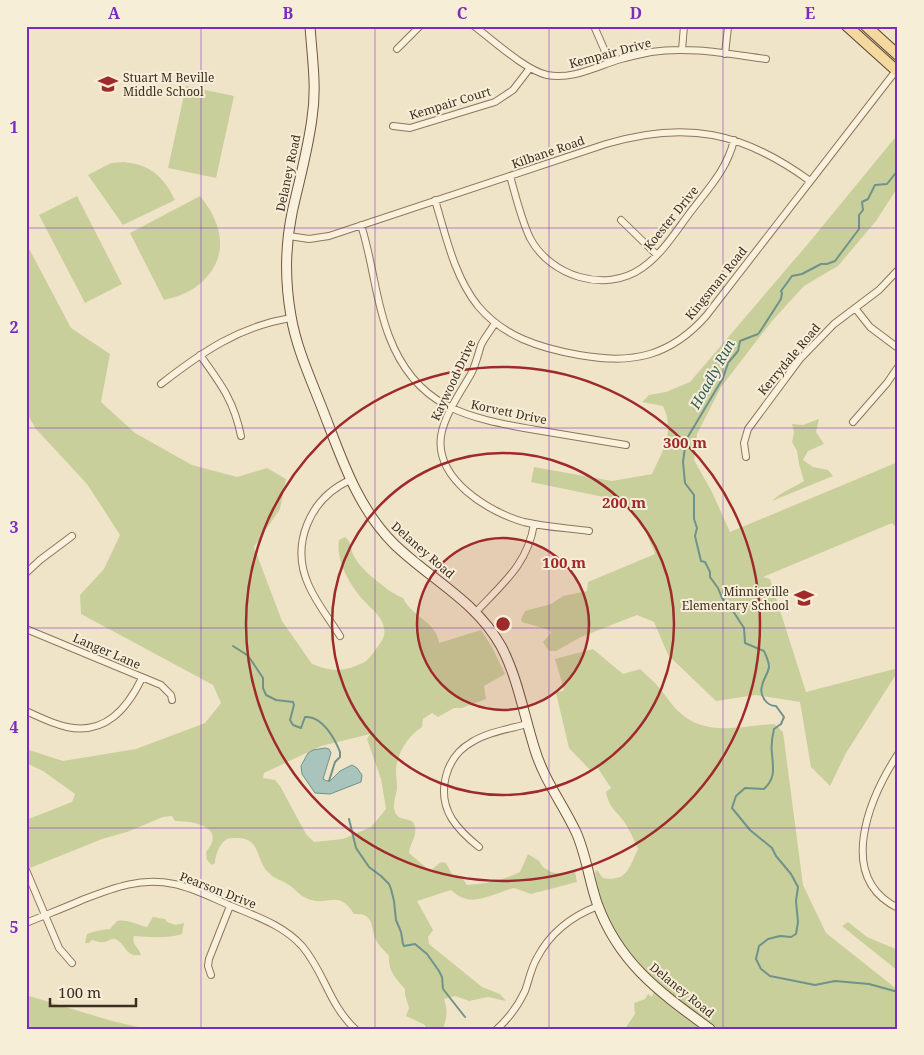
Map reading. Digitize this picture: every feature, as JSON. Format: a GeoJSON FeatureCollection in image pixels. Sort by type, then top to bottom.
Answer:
{"type":"FeatureCollection","features":[{"type":"Feature","properties":{"kind":"main road"},"geometry":{"type":"LineString","coordinates":[[847,26],[897,70]]}},
{"type":"Feature","properties":{"kind":"main road"},"geometry":{"type":"LineString","coordinates":[[866,26],[898,55]]}},
{"type":"Feature","properties":{"kind":"street","name":"Delaney Road"},"geometry":{"type":"LineString","coordinates":[[310,26],[314,106],[288,236],[287,273],[291,318],[302,355],[350,480],[367,512],[388,538],[410,558],[464,600],[493,634],[504,652],[512,673],[535,752],[548,783],[577,834],[598,906],[619,946],[658,990],[710,1029]]}},
{"type":"Feature","properties":{"kind":"street"},"geometry":{"type":"LineString","coordinates":[[397,49],[420,26]]}},
{"type":"Feature","properties":{"kind":"street","name":"Kempair Drive"},"geometry":{"type":"LineString","coordinates":[[474,26],[530,68],[547,75],[565,76],[644,53],[682,50],[766,59]]}},
{"type":"Feature","properties":{"kind":"street"},"geometry":{"type":"LineString","coordinates":[[594,26],[609,63]]}},
{"type":"Feature","properties":{"kind":"street"},"geometry":{"type":"LineString","coordinates":[[682,50],[684,26]]}},
{"type":"Feature","properties":{"kind":"street"},"geometry":{"type":"LineString","coordinates":[[725,54],[728,27]]}},
{"type":"Feature","properties":{"kind":"street","name":"Kempair Court"},"geometry":{"type":"LineString","coordinates":[[393,126],[410,128],[495,102],[513,90],[530,68]]}},
{"type":"Feature","properties":{"kind":"street","name":"Kingsman Road"},"geometry":{"type":"LineString","coordinates":[[435,200],[456,267],[466,288],[479,306],[507,331],[531,344],[596,358],[622,359],[660,351],[686,335],[706,316],[897,70]]}},
{"type":"Feature","properties":{"kind":"street","name":"Kilbane Road"},"geometry":{"type":"LineString","coordinates":[[288,236],[319,238],[361,226],[606,144],[641,135],[684,132],[700,133],[734,140],[762,150],[810,181]]}},
{"type":"Feature","properties":{"kind":"street","name":"Koester Drive"},"geometry":{"type":"LineString","coordinates":[[510,176],[530,238],[542,254],[568,273],[579,277],[598,280],[622,277],[641,269],[657,255],[722,170],[734,140]]}},
{"type":"Feature","properties":{"kind":"street"},"geometry":{"type":"LineString","coordinates":[[621,220],[657,255]]}},
{"type":"Feature","properties":{"kind":"street","name":"Korvett Drive"},"geometry":{"type":"LineString","coordinates":[[361,226],[372,264],[380,307],[395,350],[403,365],[419,385],[452,409],[493,423],[626,445]]}},
{"type":"Feature","properties":{"kind":"street","name":"Kerrydale Road"},"geometry":{"type":"LineString","coordinates":[[746,457],[744,440],[754,420],[814,343],[834,324],[879,290],[898,270]]}},
{"type":"Feature","properties":{"kind":"street"},"geometry":{"type":"LineString","coordinates":[[855,308],[870,327],[898,348]]}},
{"type":"Feature","properties":{"kind":"street"},"geometry":{"type":"LineString","coordinates":[[162,384],[200,355],[241,331],[264,323],[291,318]]}},
{"type":"Feature","properties":{"kind":"street","name":"Kaywood Drive"},"geometry":{"type":"LineString","coordinates":[[496,322],[484,339],[474,368],[444,425],[441,439],[444,462],[450,474],[468,492],[495,511],[534,524],[589,531]]}},
{"type":"Feature","properties":{"kind":"street"},"geometry":{"type":"LineString","coordinates":[[200,355],[230,399],[238,420],[241,436]]}},
{"type":"Feature","properties":{"kind":"street"},"geometry":{"type":"LineString","coordinates":[[853,422],[887,383],[898,367]]}},
{"type":"Feature","properties":{"kind":"street"},"geometry":{"type":"LineString","coordinates":[[340,636],[309,585],[302,562],[301,546],[308,521],[319,502],[334,489],[350,480]]}},
{"type":"Feature","properties":{"kind":"street"},"geometry":{"type":"LineString","coordinates":[[476,612],[516,570],[531,539],[534,524]]}},
{"type":"Feature","properties":{"kind":"street"},"geometry":{"type":"LineString","coordinates":[[26,573],[72,536]]}},
{"type":"Feature","properties":{"kind":"street","name":"Langer Lane"},"geometry":{"type":"LineString","coordinates":[[26,629],[161,686],[171,694],[172,700]]}},
{"type":"Feature","properties":{"kind":"street"},"geometry":{"type":"LineString","coordinates":[[26,711],[67,727],[93,726],[110,720],[126,706],[134,696],[142,678]]}},
{"type":"Feature","properties":{"kind":"street"},"geometry":{"type":"LineString","coordinates":[[479,847],[456,825],[448,810],[444,790],[449,767],[458,753],[471,742],[527,724]]}},
{"type":"Feature","properties":{"kind":"street"},"geometry":{"type":"LineString","coordinates":[[897,757],[882,780],[872,804],[863,840],[862,855],[865,871],[873,887],[887,902],[898,908]]}},
{"type":"Feature","properties":{"kind":"street"},"geometry":{"type":"LineString","coordinates":[[26,870],[59,948],[72,962]]}},
{"type":"Feature","properties":{"kind":"street","name":"Pearson Drive"},"geometry":{"type":"LineString","coordinates":[[26,923],[126,884],[163,882],[183,886],[272,924],[294,939],[309,955],[317,967],[336,1007],[355,1029]]}},
{"type":"Feature","properties":{"kind":"street"},"geometry":{"type":"LineString","coordinates":[[211,975],[208,966],[209,959],[230,906]]}},
{"type":"Feature","properties":{"kind":"street"},"geometry":{"type":"LineString","coordinates":[[497,1029],[520,1001],[537,958],[551,937],[580,914],[598,906]]}},
{"type":"Feature","properties":{"kind":"green space"},"geometry":{"type":"Polygon","coordinates":[[[186,86],[234,96],[216,178],[168,168],[186,86]]]}},
{"type":"Feature","properties":{"kind":"green space"},"geometry":{"type":"Polygon","coordinates":[[[898,134],[898,187],[876,221],[838,266],[804,286],[772,321],[721,387],[697,434],[694,460],[712,492],[730,532],[898,462],[898,529],[892,523],[763,577],[770,579],[806,692],[898,668],[898,675],[895,676],[846,753],[830,786],[811,767],[800,702],[756,695],[716,701],[668,655],[654,622],[637,615],[581,637],[556,651],[549,651],[543,642],[551,633],[550,630],[522,622],[521,619],[525,611],[551,604],[563,596],[587,591],[588,582],[655,554],[643,525],[618,500],[531,482],[534,467],[612,481],[652,474],[666,441],[668,424],[663,406],[642,402],[649,395],[666,392],[690,382],[812,239],[898,134]]]}},
{"type":"Feature","properties":{"kind":"green space"},"geometry":{"type":"Polygon","coordinates":[[[124,162],[142,166],[155,173],[166,184],[175,200],[123,225],[88,175],[111,163],[124,162]]]}},
{"type":"Feature","properties":{"kind":"green space"},"geometry":{"type":"Polygon","coordinates":[[[77,196],[122,284],[85,303],[39,215],[77,196]]]}},
{"type":"Feature","properties":{"kind":"green space"},"geometry":{"type":"Polygon","coordinates":[[[200,196],[217,226],[220,237],[218,259],[213,269],[198,286],[181,295],[164,300],[130,233],[200,196]]]}},
{"type":"Feature","properties":{"kind":"green space"},"geometry":{"type":"Polygon","coordinates":[[[26,243],[71,328],[110,354],[101,402],[135,433],[192,465],[237,477],[267,468],[286,479],[280,509],[254,547],[282,621],[312,664],[338,670],[363,663],[372,655],[384,635],[380,618],[350,583],[342,566],[338,548],[339,540],[345,537],[349,541],[353,555],[364,569],[384,587],[403,598],[412,610],[434,630],[439,643],[481,630],[492,647],[505,674],[484,686],[486,699],[462,708],[454,708],[438,717],[432,713],[423,719],[422,727],[408,740],[399,757],[396,770],[397,789],[394,806],[397,815],[414,823],[415,834],[409,853],[430,871],[441,862],[446,863],[453,876],[463,879],[467,885],[494,881],[520,872],[528,854],[551,872],[560,874],[575,871],[577,882],[531,894],[514,888],[474,900],[459,896],[451,890],[417,901],[433,930],[428,937],[429,944],[482,987],[500,994],[506,1001],[488,997],[469,1001],[455,996],[444,999],[446,1014],[443,1029],[426,1029],[425,1025],[406,1016],[409,1008],[405,989],[391,971],[389,956],[376,940],[369,918],[361,914],[354,914],[342,901],[319,901],[302,896],[289,885],[271,875],[262,863],[255,846],[246,839],[232,838],[224,841],[218,849],[215,863],[212,865],[207,860],[206,852],[213,837],[210,831],[199,824],[175,821],[172,816],[163,817],[127,832],[102,839],[30,868],[26,859],[26,820],[72,802],[75,794],[43,771],[26,763],[26,749],[63,761],[136,749],[205,723],[221,703],[213,685],[81,614],[80,595],[104,569],[120,535],[87,484],[36,429],[26,412],[26,243]],[[370,734],[321,746],[264,773],[263,778],[275,780],[280,786],[306,834],[314,842],[343,839],[371,827],[386,809],[381,779],[367,739],[370,734]]]}},
{"type":"Feature","properties":{"kind":"green space"},"geometry":{"type":"Polygon","coordinates":[[[819,419],[816,432],[824,444],[808,451],[803,460],[813,467],[828,470],[833,476],[772,501],[804,481],[797,451],[792,442],[794,432],[792,424],[803,425],[819,419]]]}},
{"type":"Feature","properties":{"kind":"green space"},"geometry":{"type":"Polygon","coordinates":[[[593,649],[623,674],[640,669],[658,686],[677,710],[688,719],[699,724],[711,727],[736,728],[774,724],[783,732],[803,885],[826,933],[898,990],[898,1029],[625,1029],[635,1014],[634,1003],[645,999],[648,994],[652,997],[657,983],[635,959],[616,933],[603,904],[595,872],[597,870],[603,878],[611,879],[622,876],[629,868],[638,849],[625,823],[610,805],[606,792],[611,788],[597,767],[591,771],[569,748],[556,693],[564,690],[555,659],[593,649]]]}},
{"type":"Feature","properties":{"kind":"green space"},"geometry":{"type":"Polygon","coordinates":[[[153,917],[165,919],[167,922],[176,925],[184,923],[182,934],[165,937],[134,936],[134,944],[141,955],[128,952],[115,939],[103,942],[92,940],[89,943],[85,943],[87,934],[110,929],[117,921],[128,921],[147,927],[153,917]]]}},
{"type":"Feature","properties":{"kind":"green space"},"geometry":{"type":"Polygon","coordinates":[[[848,922],[867,937],[898,950],[898,971],[842,926],[848,922]]]}},
{"type":"Feature","properties":{"kind":"green space"},"geometry":{"type":"Polygon","coordinates":[[[26,995],[112,1021],[147,1029],[26,1029],[26,995]]]}},
{"type":"Feature","properties":{"kind":"water"},"geometry":{"type":"Polygon","coordinates":[[[325,748],[329,749],[331,753],[323,779],[331,780],[340,771],[352,765],[362,775],[361,782],[330,794],[315,793],[302,774],[301,766],[308,753],[325,748]]]}},
{"type":"Feature","properties":{"kind":"waterway","name":"Hoadly Run"},"geometry":{"type":"LineString","coordinates":[[898,170],[887,184],[875,185],[868,199],[862,202],[863,210],[859,215],[859,229],[835,261],[821,264],[802,274],[792,276],[781,291],[781,299],[758,334],[740,341],[738,351],[728,363],[723,378],[686,440],[683,462],[685,483],[694,495],[694,519],[697,528],[695,536],[701,561],[705,562],[710,572],[710,577],[722,598],[744,628],[745,643],[764,651],[769,667],[761,690],[763,697],[767,702],[776,706],[784,717],[781,724],[773,732],[773,773],[768,785],[764,789],[745,788],[736,796],[732,808],[750,830],[772,848],[798,887],[796,934],[791,937],[780,936],[768,939],[759,946],[756,959],[761,969],[770,976],[815,985],[835,981],[869,984],[898,992]]}},
{"type":"Feature","properties":{"kind":"waterway"},"geometry":{"type":"LineString","coordinates":[[233,646],[251,660],[263,678],[263,688],[266,695],[276,700],[293,702],[290,720],[293,725],[301,728],[305,717],[311,717],[327,729],[340,752],[340,757],[335,762],[329,781]]}},
{"type":"Feature","properties":{"kind":"waterway"},"geometry":{"type":"LineString","coordinates":[[349,819],[356,848],[369,867],[389,884],[394,901],[396,920],[404,946],[415,944],[427,954],[442,977],[443,989],[465,1017]]}},
{"type":"Feature","properties":{"kind":"place","name":"Stuart M Beville Middle School"},"geometry":{"type":"Point","coordinates":[108,84]}},
{"type":"Feature","properties":{"kind":"place","name":"Minnieville Elementary School"},"geometry":{"type":"Point","coordinates":[804,598]}}]}
